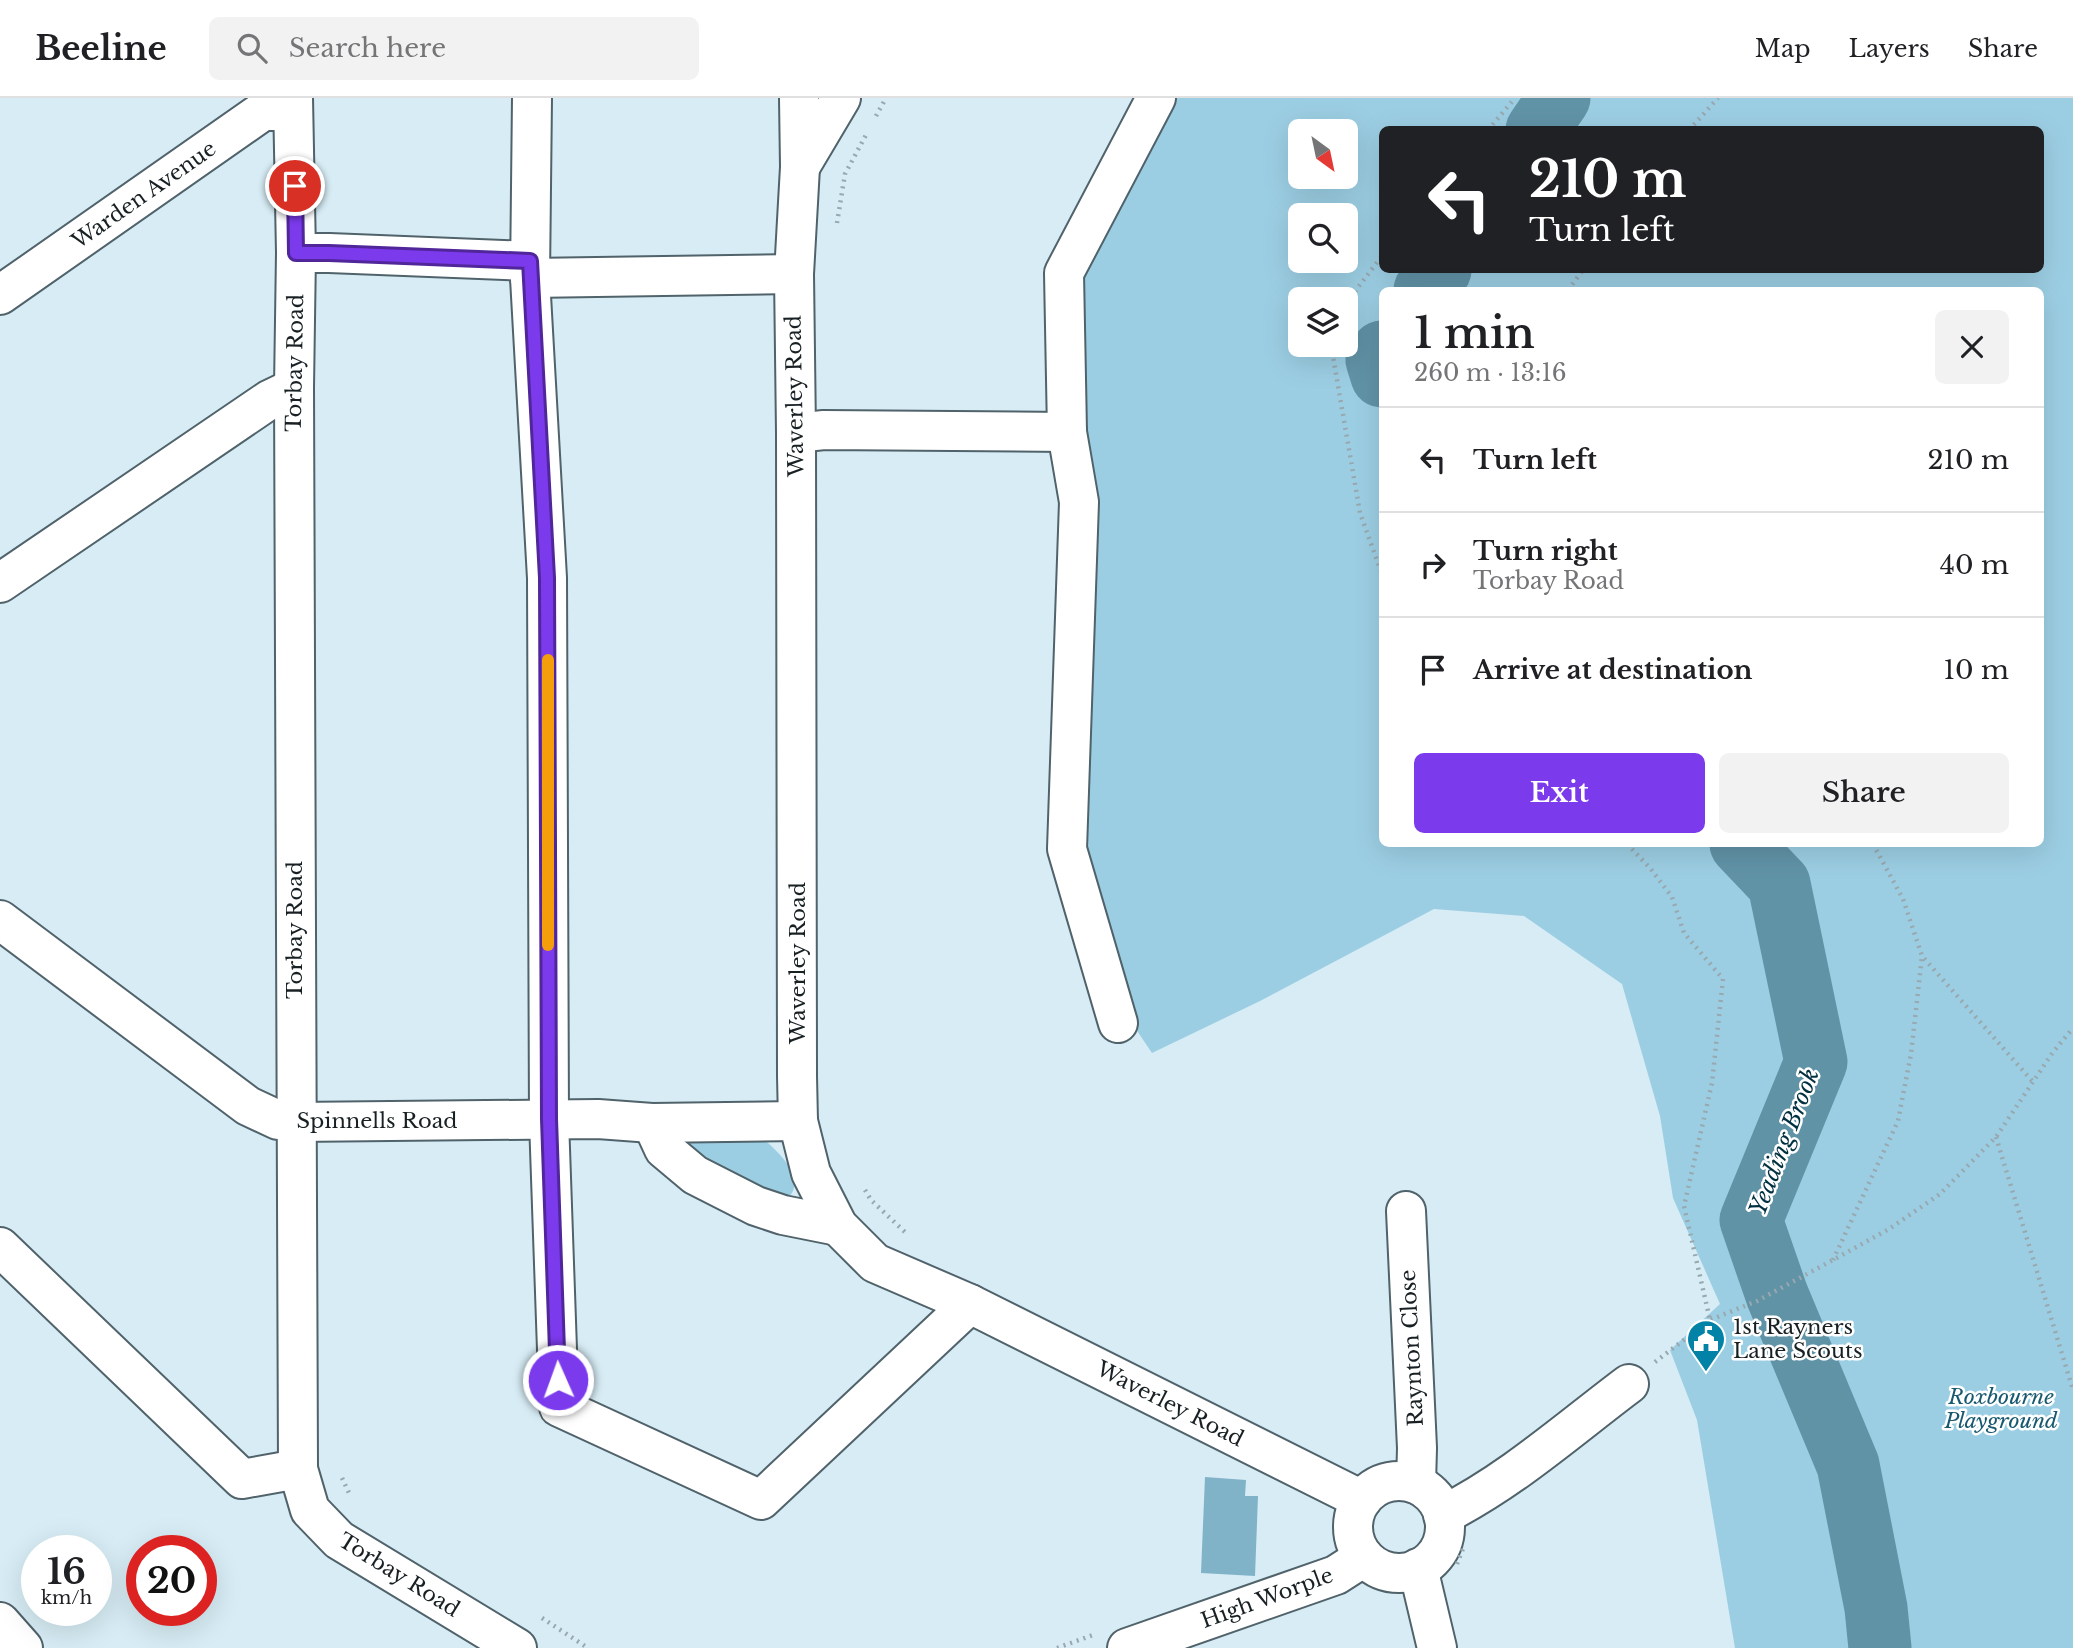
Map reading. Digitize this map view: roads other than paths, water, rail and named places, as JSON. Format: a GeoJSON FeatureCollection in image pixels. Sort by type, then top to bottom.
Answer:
{"type":"FeatureCollection","features":[{"type":"Feature","properties":{"kind":"street"},"geometry":{"type":"LineString","coordinates":[[532,98],[530,270],[547,578],[549,1119],[559,1407],[761,1500],[970,1304]]}},
{"type":"Feature","properties":{"kind":"street","name":"Waverley Road"},"geometry":{"type":"LineString","coordinates":[[799,98],[800,167],[794,274],[798,1121],[811,1173],[838,1226],[876,1263],[970,1304],[1362,1500]]}},
{"type":"Feature","properties":{"kind":"street"},"geometry":{"type":"LineString","coordinates":[[800,167],[841,98]]}},
{"type":"Feature","properties":{"kind":"street"},"geometry":{"type":"LineString","coordinates":[[1118,1023],[1067,849],[1079,502],[1067,432],[1064,273],[1156,98]]}},
{"type":"Feature","properties":{"kind":"street","name":"Torbay Road"},"geometry":{"type":"LineString","coordinates":[[293,105],[296,253],[295,1122],[298,1469],[310,1510],[338,1541],[516,1648]]}},
{"type":"Feature","properties":{"kind":"street","name":"Warden Avenue"},"geometry":{"type":"LineString","coordinates":[[0,295],[263,111],[293,105]]}},
{"type":"Feature","properties":{"kind":"street"},"geometry":{"type":"LineString","coordinates":[[296,253],[329,253],[530,270],[794,274]]}},
{"type":"Feature","properties":{"kind":"street"},"geometry":{"type":"LineString","coordinates":[[0,583],[269,400],[294,388]]}},
{"type":"Feature","properties":{"kind":"street"},"geometry":{"type":"LineString","coordinates":[[796,433],[824,430],[1067,432]]}},
{"type":"Feature","properties":{"kind":"street","name":"Spinnells Road"},"geometry":{"type":"LineString","coordinates":[[0,920],[248,1106],[278,1120],[598,1119],[652,1123],[798,1121]]}},
{"type":"Feature","properties":{"kind":"street"},"geometry":{"type":"LineString","coordinates":[[652,1123],[664,1149],[695,1175],[756,1206],[783,1215],[838,1226]]}},
{"type":"Feature","properties":{"kind":"street","name":"Raynton Close"},"geometry":{"type":"LineString","coordinates":[[1406,1211],[1417,1448],[1416,1484]]}},
{"type":"Feature","properties":{"kind":"street"},"geometry":{"type":"LineString","coordinates":[[0,1247],[242,1479],[298,1469]]}},
{"type":"Feature","properties":{"kind":"street"},"geometry":{"type":"LineString","coordinates":[[1444,1515],[1500,1482],[1629,1384]]}},
{"type":"Feature","properties":{"kind":"street"},"geometry":{"type":"LineString","coordinates":[[1403,1481],[1416,1484],[1429,1492],[1444,1515],[1444,1534],[1437,1553],[1427,1563],[1412,1571],[1389,1572],[1379,1568],[1364,1557],[1358,1548],[1353,1528],[1355,1514],[1362,1500],[1374,1489],[1387,1483],[1403,1481]]}},
{"type":"Feature","properties":{"kind":"street","name":"High Worple"},"geometry":{"type":"LineString","coordinates":[[1112,1641],[1336,1575],[1364,1557]]}},
{"type":"Feature","properties":{"kind":"street"},"geometry":{"type":"LineString","coordinates":[[1418,1567],[1437,1648]]}},
{"type":"Feature","properties":{"kind":"street"},"geometry":{"type":"LineString","coordinates":[[0,1622],[23,1648]]}},
{"type":"Feature","properties":{"kind":"waterway","name":"Yeading Brook"},"geometry":{"type":"LineString","coordinates":[[1540,126],[1559,98]]}},
{"type":"Feature","properties":{"kind":"waterway","name":"Yeading Brook"},"geometry":{"type":"LineString","coordinates":[[1427,287],[1438,273]]}},
{"type":"Feature","properties":{"kind":"waterway","name":"Yeading Brook"},"geometry":{"type":"LineString","coordinates":[[1379,357],[1379,366]]}},
{"type":"Feature","properties":{"kind":"waterway","name":"Yeading Brook"},"geometry":{"type":"LineString","coordinates":[[1744,847],[1779,884],[1816,1062],[1751,1220],[1777,1295],[1848,1465],[1876,1608],[1880,1648]]}},
{"type":"Feature","properties":{"kind":"place","name":"1st Rayners Lane Scouts"},"geometry":{"type":"Point","coordinates":[1706,1373]}},
{"type":"Feature","properties":{"kind":"park label","name":"Roxbourne Playground"},"geometry":{"type":"Point","coordinates":[2001,1409]}}]}
